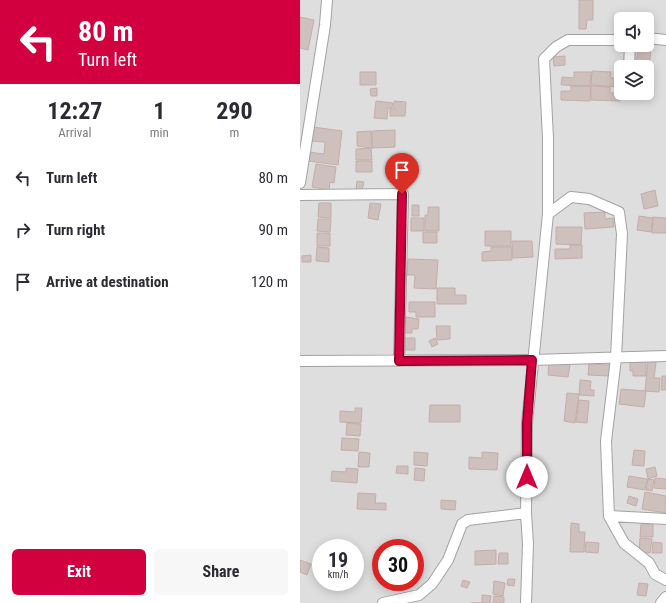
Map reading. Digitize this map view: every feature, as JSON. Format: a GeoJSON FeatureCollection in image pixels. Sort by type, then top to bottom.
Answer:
{"type":"FeatureCollection","features":[{"type":"Feature","properties":{"kind":"street"},"geometry":{"type":"LineString","coordinates":[[300,183],[325,25],[326,0]]}},
{"type":"Feature","properties":{"kind":"street"},"geometry":{"type":"LineString","coordinates":[[654,39],[666,40]]}},
{"type":"Feature","properties":{"kind":"street"},"geometry":{"type":"LineString","coordinates":[[526,603],[528,544],[526,514],[527,423],[532,360],[548,214],[548,125],[544,59],[556,46],[568,40],[614,40]]}},
{"type":"Feature","properties":{"kind":"street"},"geometry":{"type":"LineString","coordinates":[[300,195],[402,194],[399,361]]}},
{"type":"Feature","properties":{"kind":"street"},"geometry":{"type":"LineString","coordinates":[[548,214],[571,197],[589,199],[618,212],[622,234],[616,358],[606,441],[609,516],[624,543],[649,563],[655,574],[666,578]]}},
{"type":"Feature","properties":{"kind":"street"},"geometry":{"type":"LineString","coordinates":[[300,361],[532,360],[666,356]]}},
{"type":"Feature","properties":{"kind":"street"},"geometry":{"type":"LineString","coordinates":[[383,603],[419,595],[432,584],[448,560],[462,524],[468,520],[526,514]]}},
{"type":"Feature","properties":{"kind":"street"},"geometry":{"type":"LineString","coordinates":[[609,516],[666,519]]}},
{"type":"Feature","properties":{"kind":"street"},"geometry":{"type":"LineString","coordinates":[[661,603],[666,597]]}},
{"type":"Feature","properties":{"kind":"shaded area"},"geometry":{"type":"Polygon","coordinates":[[[300,0],[666,0],[666,603],[300,603],[300,0]]]}},
{"type":"Feature","properties":{"kind":"building"},"geometry":{"type":"Polygon","coordinates":[[[579,0],[593,0],[593,20],[587,20],[586,29],[579,29],[579,0]]]}},
{"type":"Feature","properties":{"kind":"building"},"geometry":{"type":"Polygon","coordinates":[[[300,17],[314,20],[308,50],[300,48],[300,17]]]}},
{"type":"Feature","properties":{"kind":"building"},"geometry":{"type":"Polygon","coordinates":[[[637,52],[650,52],[650,60],[637,60],[637,52]]]}},
{"type":"Feature","properties":{"kind":"building"},"geometry":{"type":"Polygon","coordinates":[[[565,56],[565,65],[554,66],[553,57],[565,56]]]}},
{"type":"Feature","properties":{"kind":"building"},"geometry":{"type":"Polygon","coordinates":[[[592,71],[611,72],[611,78],[614,78],[614,87],[591,85],[592,71]]]}},
{"type":"Feature","properties":{"kind":"building"},"geometry":{"type":"Polygon","coordinates":[[[360,72],[376,72],[376,85],[360,85],[360,72]]]}},
{"type":"Feature","properties":{"kind":"building"},"geometry":{"type":"Polygon","coordinates":[[[574,72],[591,72],[590,86],[561,85],[562,77],[574,78],[574,72]]]}},
{"type":"Feature","properties":{"kind":"building"},"geometry":{"type":"Polygon","coordinates":[[[571,86],[591,86],[590,101],[561,100],[561,91],[571,91],[571,86]]]}},
{"type":"Feature","properties":{"kind":"building"},"geometry":{"type":"Polygon","coordinates":[[[591,86],[610,87],[610,93],[614,93],[614,100],[620,100],[620,101],[591,100],[591,86]]]}},
{"type":"Feature","properties":{"kind":"building"},"geometry":{"type":"Polygon","coordinates":[[[377,88],[377,96],[371,96],[370,89],[377,88]]]}},
{"type":"Feature","properties":{"kind":"building"},"geometry":{"type":"Polygon","coordinates":[[[376,101],[393,103],[392,108],[388,108],[387,119],[374,118],[376,101]]]}},
{"type":"Feature","properties":{"kind":"building"},"geometry":{"type":"Polygon","coordinates":[[[394,101],[406,102],[405,116],[390,116],[390,109],[394,109],[394,101]]]}},
{"type":"Feature","properties":{"kind":"building"},"geometry":{"type":"Polygon","coordinates":[[[313,127],[342,131],[338,165],[308,161],[309,152],[324,154],[325,142],[311,141],[313,127]]]}},
{"type":"Feature","properties":{"kind":"building"},"geometry":{"type":"Polygon","coordinates":[[[395,130],[395,147],[372,148],[372,131],[395,130]]]}},
{"type":"Feature","properties":{"kind":"building"},"geometry":{"type":"Polygon","coordinates":[[[371,131],[372,148],[357,146],[357,132],[371,131]]]}},
{"type":"Feature","properties":{"kind":"building"},"geometry":{"type":"Polygon","coordinates":[[[371,148],[372,160],[356,160],[356,149],[371,148]]]}},
{"type":"Feature","properties":{"kind":"building"},"geometry":{"type":"Polygon","coordinates":[[[356,161],[372,161],[372,172],[356,172],[356,161]]]}},
{"type":"Feature","properties":{"kind":"building"},"geometry":{"type":"Polygon","coordinates":[[[316,164],[336,167],[334,183],[330,182],[329,190],[312,187],[316,164]]]}},
{"type":"Feature","properties":{"kind":"building"},"geometry":{"type":"Polygon","coordinates":[[[357,181],[364,182],[362,190],[356,189],[357,181]]]}},
{"type":"Feature","properties":{"kind":"building"},"geometry":{"type":"Polygon","coordinates":[[[655,190],[658,206],[644,209],[641,194],[655,190]]]}},
{"type":"Feature","properties":{"kind":"building"},"geometry":{"type":"Polygon","coordinates":[[[319,203],[331,203],[331,218],[318,217],[319,203]]]}},
{"type":"Feature","properties":{"kind":"building"},"geometry":{"type":"Polygon","coordinates":[[[370,203],[381,204],[378,220],[368,218],[370,203]]]}},
{"type":"Feature","properties":{"kind":"building"},"geometry":{"type":"Polygon","coordinates":[[[412,205],[419,205],[419,216],[412,216],[412,205]]]}},
{"type":"Feature","properties":{"kind":"building"},"geometry":{"type":"Polygon","coordinates":[[[428,207],[439,207],[439,231],[425,231],[425,215],[428,215],[428,207]]]}},
{"type":"Feature","properties":{"kind":"building"},"geometry":{"type":"Polygon","coordinates":[[[605,212],[605,219],[613,218],[614,227],[585,229],[584,213],[605,212]]]}},
{"type":"Feature","properties":{"kind":"building"},"geometry":{"type":"Polygon","coordinates":[[[639,216],[653,218],[651,232],[637,230],[639,216]]]}},
{"type":"Feature","properties":{"kind":"building"},"geometry":{"type":"Polygon","coordinates":[[[653,217],[666,218],[666,233],[652,233],[653,217]]]}},
{"type":"Feature","properties":{"kind":"building"},"geometry":{"type":"Polygon","coordinates":[[[411,218],[424,218],[424,231],[411,231],[411,218]]]}},
{"type":"Feature","properties":{"kind":"building"},"geometry":{"type":"Polygon","coordinates":[[[318,219],[331,219],[330,232],[317,231],[318,219]]]}},
{"type":"Feature","properties":{"kind":"building"},"geometry":{"type":"Polygon","coordinates":[[[556,227],[582,227],[581,245],[556,244],[556,227]]]}},
{"type":"Feature","properties":{"kind":"building"},"geometry":{"type":"Polygon","coordinates":[[[485,231],[511,231],[511,246],[485,246],[485,231]]]}},
{"type":"Feature","properties":{"kind":"building"},"geometry":{"type":"Polygon","coordinates":[[[423,232],[437,232],[437,243],[423,243],[423,232]]]}},
{"type":"Feature","properties":{"kind":"building"},"geometry":{"type":"Polygon","coordinates":[[[317,233],[330,233],[330,246],[317,246],[317,233]]]}},
{"type":"Feature","properties":{"kind":"building"},"geometry":{"type":"Polygon","coordinates":[[[512,241],[532,241],[533,257],[513,258],[512,241]]]}},
{"type":"Feature","properties":{"kind":"building"},"geometry":{"type":"Polygon","coordinates":[[[570,245],[582,245],[582,258],[555,259],[555,249],[570,249],[570,245]]]}},
{"type":"Feature","properties":{"kind":"building"},"geometry":{"type":"Polygon","coordinates":[[[317,247],[329,248],[329,262],[316,261],[317,247]]]}},
{"type":"Feature","properties":{"kind":"building"},"geometry":{"type":"Polygon","coordinates":[[[491,247],[512,247],[512,260],[482,261],[482,252],[491,251],[491,247]]]}},
{"type":"Feature","properties":{"kind":"building"},"geometry":{"type":"Polygon","coordinates":[[[311,255],[311,262],[302,262],[302,256],[311,255]]]}},
{"type":"Feature","properties":{"kind":"building"},"geometry":{"type":"Polygon","coordinates":[[[408,259],[438,260],[436,289],[414,288],[415,275],[407,275],[408,259]]]}},
{"type":"Feature","properties":{"kind":"building"},"geometry":{"type":"Polygon","coordinates":[[[437,288],[455,288],[455,295],[466,295],[466,304],[437,304],[437,288]]]}},
{"type":"Feature","properties":{"kind":"building"},"geometry":{"type":"Polygon","coordinates":[[[409,302],[435,302],[435,317],[416,317],[416,312],[409,312],[409,302]]]}},
{"type":"Feature","properties":{"kind":"building"},"geometry":{"type":"Polygon","coordinates":[[[406,317],[419,319],[418,329],[412,329],[412,333],[404,333],[406,317]]]}},
{"type":"Feature","properties":{"kind":"building"},"geometry":{"type":"Polygon","coordinates":[[[436,326],[450,326],[450,339],[437,340],[436,326]]]}},
{"type":"Feature","properties":{"kind":"building"},"geometry":{"type":"Polygon","coordinates":[[[405,338],[415,338],[415,350],[405,350],[405,338]]]}},
{"type":"Feature","properties":{"kind":"building"},"geometry":{"type":"Polygon","coordinates":[[[435,338],[438,344],[432,347],[429,341],[435,338]]]}},
{"type":"Feature","properties":{"kind":"building"},"geometry":{"type":"Polygon","coordinates":[[[648,361],[656,362],[654,378],[660,378],[659,392],[645,391],[648,361]]]}},
{"type":"Feature","properties":{"kind":"building"},"geometry":{"type":"Polygon","coordinates":[[[549,362],[570,365],[568,377],[548,375],[549,362]]]}},
{"type":"Feature","properties":{"kind":"building"},"geometry":{"type":"Polygon","coordinates":[[[630,362],[646,362],[646,376],[633,376],[633,371],[630,371],[630,362]]]}},
{"type":"Feature","properties":{"kind":"building"},"geometry":{"type":"Polygon","coordinates":[[[589,364],[610,365],[609,376],[588,375],[589,364]]]}},
{"type":"Feature","properties":{"kind":"building"},"geometry":{"type":"Polygon","coordinates":[[[662,376],[666,376],[666,390],[661,390],[662,376]]]}},
{"type":"Feature","properties":{"kind":"building"},"geometry":{"type":"Polygon","coordinates":[[[580,380],[591,381],[590,390],[594,390],[594,396],[579,395],[580,380]]]}},
{"type":"Feature","properties":{"kind":"building"},"geometry":{"type":"Polygon","coordinates":[[[621,389],[646,391],[644,407],[619,404],[621,389]]]}},
{"type":"Feature","properties":{"kind":"building"},"geometry":{"type":"Polygon","coordinates":[[[567,393],[579,394],[575,423],[564,421],[567,393]]]}},
{"type":"Feature","properties":{"kind":"building"},"geometry":{"type":"Polygon","coordinates":[[[579,400],[589,401],[587,423],[576,422],[579,400]]]}},
{"type":"Feature","properties":{"kind":"building"},"geometry":{"type":"Polygon","coordinates":[[[430,405],[460,405],[460,422],[429,422],[430,405]]]}},
{"type":"Feature","properties":{"kind":"building"},"geometry":{"type":"Polygon","coordinates":[[[355,408],[362,408],[361,423],[340,422],[340,411],[355,412],[355,408]]]}},
{"type":"Feature","properties":{"kind":"building"},"geometry":{"type":"Polygon","coordinates":[[[347,423],[361,424],[360,436],[346,435],[347,423]]]}},
{"type":"Feature","properties":{"kind":"building"},"geometry":{"type":"Polygon","coordinates":[[[342,438],[359,439],[358,451],[341,450],[342,438]]]}},
{"type":"Feature","properties":{"kind":"building"},"geometry":{"type":"Polygon","coordinates":[[[634,450],[645,451],[644,466],[632,465],[634,450]]]}},
{"type":"Feature","properties":{"kind":"building"},"geometry":{"type":"Polygon","coordinates":[[[359,452],[370,453],[369,467],[358,467],[359,452]]]}},
{"type":"Feature","properties":{"kind":"building"},"geometry":{"type":"Polygon","coordinates":[[[414,452],[428,453],[427,466],[414,465],[414,452]]]}},
{"type":"Feature","properties":{"kind":"building"},"geometry":{"type":"Polygon","coordinates":[[[482,452],[498,453],[497,470],[469,469],[469,457],[482,458],[482,452]]]}},
{"type":"Feature","properties":{"kind":"building"},"geometry":{"type":"Polygon","coordinates":[[[397,466],[408,466],[408,474],[396,473],[397,466]]]}},
{"type":"Feature","properties":{"kind":"building"},"geometry":{"type":"Polygon","coordinates":[[[655,467],[657,476],[648,479],[646,469],[655,467]]]}},
{"type":"Feature","properties":{"kind":"building"},"geometry":{"type":"Polygon","coordinates":[[[346,468],[358,469],[357,483],[331,481],[332,471],[346,472],[346,468]]]}},
{"type":"Feature","properties":{"kind":"building"},"geometry":{"type":"Polygon","coordinates":[[[415,468],[425,469],[424,481],[414,480],[415,468]]]}},
{"type":"Feature","properties":{"kind":"building"},"geometry":{"type":"Polygon","coordinates":[[[629,476],[647,479],[645,490],[627,487],[629,476]]]}},
{"type":"Feature","properties":{"kind":"building"},"geometry":{"type":"Polygon","coordinates":[[[655,478],[666,479],[666,489],[654,488],[655,478]]]}},
{"type":"Feature","properties":{"kind":"building"},"geometry":{"type":"Polygon","coordinates":[[[648,479],[654,480],[652,491],[646,490],[648,479]]]}},
{"type":"Feature","properties":{"kind":"building"},"geometry":{"type":"Polygon","coordinates":[[[645,492],[666,496],[666,513],[642,509],[645,492]]]}},
{"type":"Feature","properties":{"kind":"building"},"geometry":{"type":"Polygon","coordinates":[[[358,493],[376,494],[375,503],[386,503],[386,510],[357,509],[358,493]]]}},
{"type":"Feature","properties":{"kind":"building"},"geometry":{"type":"Polygon","coordinates":[[[629,496],[638,499],[636,506],[627,503],[629,496]]]}},
{"type":"Feature","properties":{"kind":"building"},"geometry":{"type":"Polygon","coordinates":[[[441,500],[456,501],[455,510],[441,509],[441,500]]]}},
{"type":"Feature","properties":{"kind":"building"},"geometry":{"type":"Polygon","coordinates":[[[571,523],[579,524],[579,532],[585,532],[584,552],[570,552],[571,523]]]}},
{"type":"Feature","properties":{"kind":"building"},"geometry":{"type":"Polygon","coordinates":[[[641,524],[653,524],[653,537],[640,537],[641,524]]]}},
{"type":"Feature","properties":{"kind":"building"},"geometry":{"type":"Polygon","coordinates":[[[640,538],[652,539],[650,553],[639,552],[640,538]]]}},
{"type":"Feature","properties":{"kind":"building"},"geometry":{"type":"Polygon","coordinates":[[[586,542],[599,543],[598,553],[585,552],[586,542]]]}},
{"type":"Feature","properties":{"kind":"building"},"geometry":{"type":"Polygon","coordinates":[[[653,542],[662,543],[662,553],[652,553],[653,542]]]}},
{"type":"Feature","properties":{"kind":"building"},"geometry":{"type":"Polygon","coordinates":[[[496,550],[496,564],[475,565],[475,551],[496,550]]]}},
{"type":"Feature","properties":{"kind":"building"},"geometry":{"type":"Polygon","coordinates":[[[499,553],[508,553],[508,564],[498,564],[499,553]]]}},
{"type":"Feature","properties":{"kind":"building"},"geometry":{"type":"Polygon","coordinates":[[[300,560],[311,564],[307,575],[300,572],[300,560]]]}},
{"type":"Feature","properties":{"kind":"building"},"geometry":{"type":"Polygon","coordinates":[[[508,579],[515,579],[514,586],[507,585],[508,579]]]}},
{"type":"Feature","properties":{"kind":"building"},"geometry":{"type":"Polygon","coordinates":[[[463,580],[470,582],[467,588],[461,586],[463,580]]]}},
{"type":"Feature","properties":{"kind":"building"},"geometry":{"type":"Polygon","coordinates":[[[494,581],[505,583],[503,596],[493,594],[494,581]]]}},
{"type":"Feature","properties":{"kind":"building"},"geometry":{"type":"Polygon","coordinates":[[[639,583],[648,584],[646,596],[637,595],[639,583]]]}},
{"type":"Feature","properties":{"kind":"building"},"geometry":{"type":"Polygon","coordinates":[[[482,595],[491,596],[490,603],[482,603],[482,595]]]}},
{"type":"Feature","properties":{"kind":"building"},"geometry":{"type":"Polygon","coordinates":[[[494,596],[504,597],[504,603],[493,603],[494,596]]]}},
{"type":"Feature","properties":{"kind":"route"},"geometry":{"type":"LineString","coordinates":[[402,194],[399,361],[532,360],[527,423],[527,477]]}}]}
